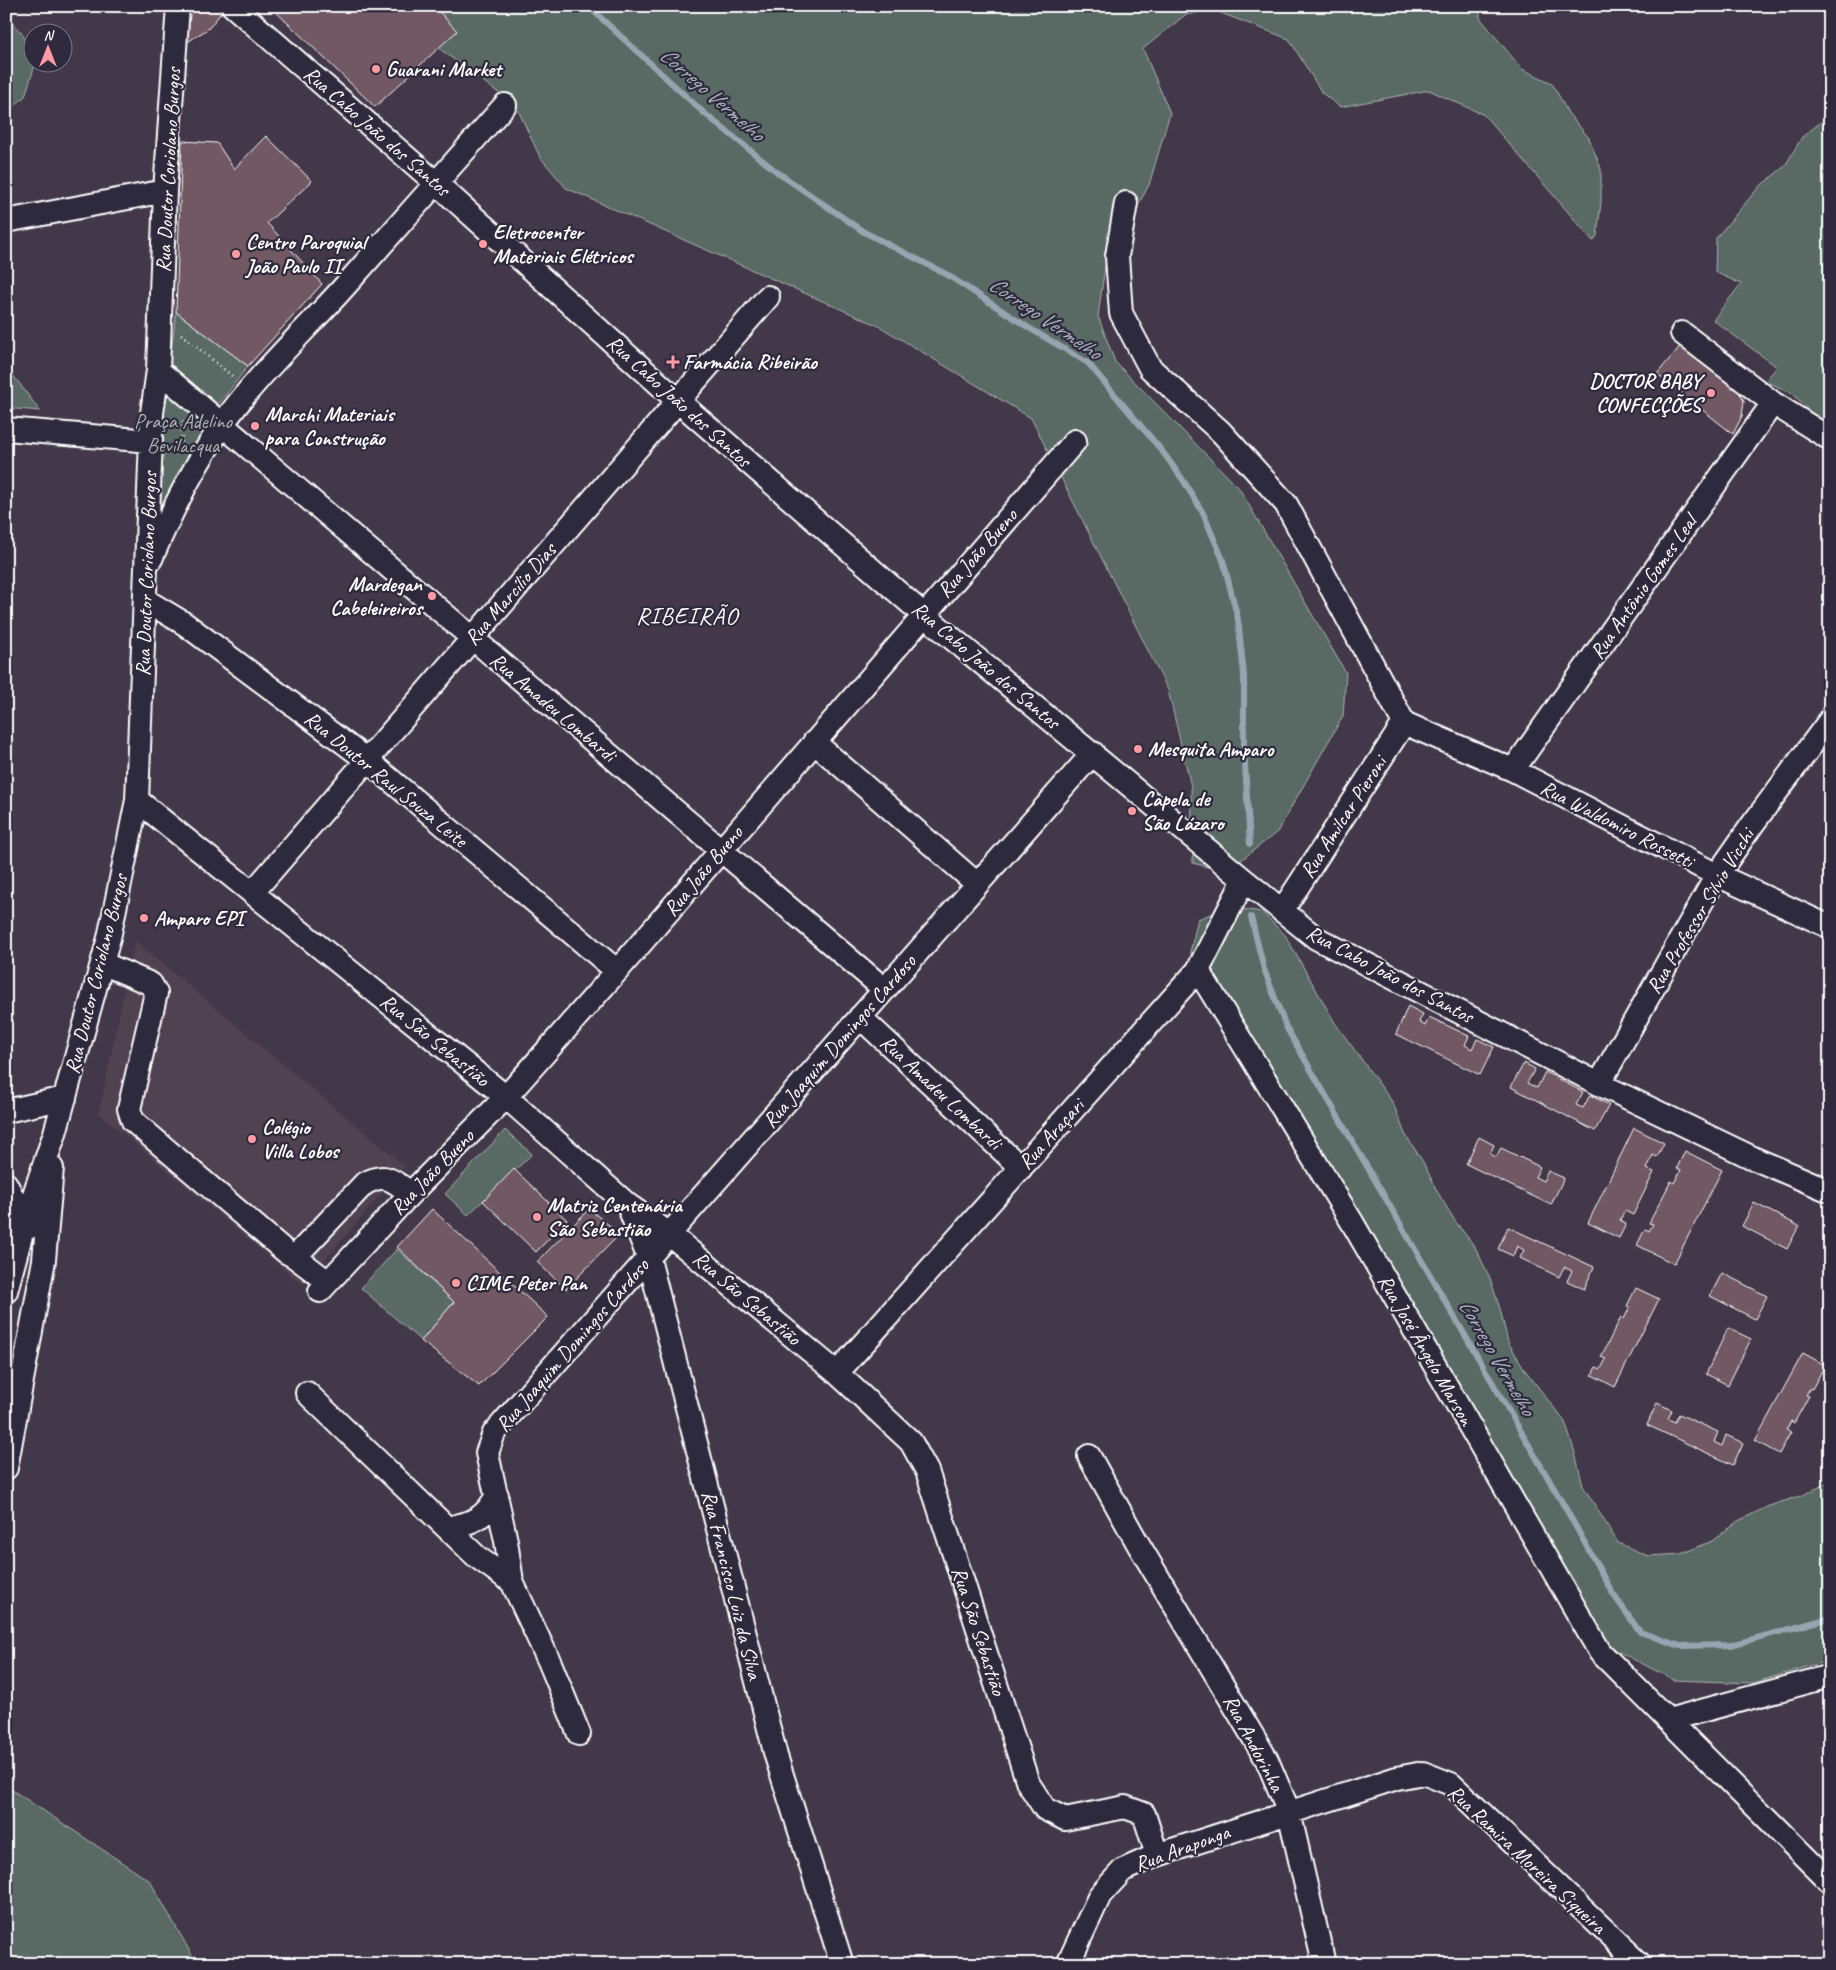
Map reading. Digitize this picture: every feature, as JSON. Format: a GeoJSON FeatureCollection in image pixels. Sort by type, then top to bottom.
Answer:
{"type":"FeatureCollection","features":[{"type":"Feature","properties":{"kind":"street","name":"Rua Doutor Coriolano Burgos"},"geometry":{"type":"LineString","coordinates":[[55,1133],[109,938],[137,800],[152,413],[158,370],[165,191],[178,6]]}},
{"type":"Feature","properties":{"kind":"street","name":"Rua Cabo João dos Santos"},"geometry":{"type":"LineString","coordinates":[[233,6],[436,183],[678,401],[924,615],[1316,938],[1599,1084],[1755,1159],[1830,1191]]}},
{"type":"Feature","properties":{"kind":"street"},"geometry":{"type":"LineString","coordinates":[[145,572],[173,509],[195,468],[222,425],[250,390],[505,105]]}},
{"type":"Feature","properties":{"kind":"street"},"geometry":{"type":"LineString","coordinates":[[6,221],[165,191]]}},
{"type":"Feature","properties":{"kind":"street"},"geometry":{"type":"LineString","coordinates":[[1126,203],[1117,256],[1122,312],[1150,368],[1221,432],[1286,504],[1404,723]]}},
{"type":"Feature","properties":{"kind":"street","name":"Rua Marcílio Dias"},"geometry":{"type":"LineString","coordinates":[[253,892],[768,297]]}},
{"type":"Feature","properties":{"kind":"street"},"geometry":{"type":"LineString","coordinates":[[1682,333],[1773,404],[1830,439]]}},
{"type":"Feature","properties":{"kind":"street"},"geometry":{"type":"LineString","coordinates":[[158,370],[222,425]]}},
{"type":"Feature","properties":{"kind":"street","name":"Rua Antônio Gomes Leal"},"geometry":{"type":"LineString","coordinates":[[1513,770],[1773,404]]}},
{"type":"Feature","properties":{"kind":"street","name":"Rua Amadeu Lombardi"},"geometry":{"type":"LineString","coordinates":[[222,425],[884,989]]}},
{"type":"Feature","properties":{"kind":"street"},"geometry":{"type":"LineString","coordinates":[[6,429],[151,441]]}},
{"type":"Feature","properties":{"kind":"street","name":"Rua João Bueno"},"geometry":{"type":"LineString","coordinates":[[294,1258],[324,1286],[411,1193],[506,1097],[617,972],[1074,441]]}},
{"type":"Feature","properties":{"kind":"street","name":"Rua Doutor Raul Souza Leite"},"geometry":{"type":"LineString","coordinates":[[145,600],[185,624],[367,760],[617,972]]}},
{"type":"Feature","properties":{"kind":"street","name":"Rua Professor Silvio Vicchi"},"geometry":{"type":"LineString","coordinates":[[1599,1084],[1717,875],[1830,720]]}},
{"type":"Feature","properties":{"kind":"street","name":"Rua Waldomiro Rossetti"},"geometry":{"type":"LineString","coordinates":[[1404,723],[1513,770],[1717,875],[1830,927]]}},
{"type":"Feature","properties":{"kind":"street","name":"Rua Amilcar Pieroni"},"geometry":{"type":"LineString","coordinates":[[1282,911],[1404,723]]}},
{"type":"Feature","properties":{"kind":"street"},"geometry":{"type":"LineString","coordinates":[[814,742],[977,884]]}},
{"type":"Feature","properties":{"kind":"street","name":"Rua Joaquim Domingos Cardoso"},"geometry":{"type":"LineString","coordinates":[[512,1582],[506,1540],[487,1453],[494,1432],[1093,753]]}},
{"type":"Feature","properties":{"kind":"street","name":"Rua São Sebastião"},"geometry":{"type":"LineString","coordinates":[[137,800],[506,1097],[628,1205],[668,1233],[837,1373],[911,1442],[927,1471],[1028,1783],[1045,1809],[1065,1819],[1125,1806],[1144,1814],[1156,1855]]}},
{"type":"Feature","properties":{"kind":"street","name":"Rua Araçari"},"geometry":{"type":"LineString","coordinates":[[837,1373],[1198,970],[1244,880]]}},
{"type":"Feature","properties":{"kind":"street"},"geometry":{"type":"LineString","coordinates":[[102,963],[151,984],[156,993],[129,1110],[133,1121],[294,1258],[364,1184],[375,1178],[388,1178],[411,1193]]}},
{"type":"Feature","properties":{"kind":"street","name":"Rua José Ângelo Marson"},"geometry":{"type":"LineString","coordinates":[[1198,970],[1352,1222],[1600,1652],[1830,1882]]}},
{"type":"Feature","properties":{"kind":"street","name":"Rua Amadeu Lombardi"},"geometry":{"type":"LineString","coordinates":[[860,1017],[1021,1168]]}},
{"type":"Feature","properties":{"kind":"street"},"geometry":{"type":"LineString","coordinates":[[6,1111],[65,1098]]}},
{"type":"Feature","properties":{"kind":"street"},"geometry":{"type":"LineString","coordinates":[[6,1288],[25,1221],[55,1133]]}},
{"type":"Feature","properties":{"kind":"street"},"geometry":{"type":"LineString","coordinates":[[6,1468],[44,1260],[55,1133]]}},
{"type":"Feature","properties":{"kind":"street"},"geometry":{"type":"LineString","coordinates":[[6,1184],[44,1260]]}},
{"type":"Feature","properties":{"kind":"street","name":"Rua Francisco Luiz da Silva"},"geometry":{"type":"LineString","coordinates":[[628,1205],[649,1258],[776,1756],[842,1964]]}},
{"type":"Feature","properties":{"kind":"street"},"geometry":{"type":"LineString","coordinates":[[307,1393],[477,1557],[512,1582],[550,1663],[579,1734]]}},
{"type":"Feature","properties":{"kind":"street","name":"Rua Andorinha"},"geometry":{"type":"LineString","coordinates":[[1089,1456],[1137,1542],[1267,1760],[1289,1812],[1324,1964]]}},
{"type":"Feature","properties":{"kind":"street"},"geometry":{"type":"LineString","coordinates":[[447,1528],[467,1524],[482,1517],[490,1508],[497,1495]]}},
{"type":"Feature","properties":{"kind":"street"},"geometry":{"type":"LineString","coordinates":[[1668,1720],[1830,1676]]}},
{"type":"Feature","properties":{"kind":"street","name":"Rua Ramira Moreira Siqueira"},"geometry":{"type":"LineString","coordinates":[[1289,1812],[1397,1778],[1423,1773],[1451,1784],[1640,1964]]}},
{"type":"Feature","properties":{"kind":"street","name":"Rua Araponga"},"geometry":{"type":"LineString","coordinates":[[1068,1964],[1100,1895],[1123,1870],[1156,1855],[1289,1812]]}},
{"type":"Feature","properties":{"kind":"path"},"geometry":{"type":"LineString","coordinates":[[160,318],[250,390]]}},
{"type":"Feature","properties":{"kind":"path"},"geometry":{"type":"LineString","coordinates":[[181,448],[184,392]]}},
{"type":"Feature","properties":{"kind":"shaded area","name":"Colégio Villa Lobos"},"geometry":{"type":"Polygon","coordinates":[[[135,941],[405,1166],[303,1285],[99,1113],[135,941]]]}},
{"type":"Feature","properties":{"kind":"green space"},"geometry":{"type":"Polygon","coordinates":[[[410,6],[1480,6],[1480,18],[1522,69],[1552,83],[1568,113],[1589,138],[1601,169],[1601,202],[1597,236],[1593,241],[1484,115],[1429,90],[1340,107],[1322,93],[1289,39],[1213,10],[1185,15],[1143,49],[1170,113],[1149,185],[1105,266],[1098,316],[1115,362],[1239,488],[1346,673],[1343,716],[1277,832],[1226,872],[1193,863],[1191,786],[1168,690],[1031,418],[879,326],[566,188],[540,157],[516,106],[428,40],[410,6]]]}},
{"type":"Feature","properties":{"kind":"green space"},"geometry":{"type":"Polygon","coordinates":[[[6,18],[22,33],[22,72],[33,72],[25,96],[6,114],[6,18]]]}},
{"type":"Feature","properties":{"kind":"green space"},"geometry":{"type":"Polygon","coordinates":[[[1830,115],[1830,432],[1792,393],[1765,381],[1777,367],[1713,320],[1741,284],[1715,272],[1716,238],[1759,187],[1785,166],[1802,137],[1830,115]]]}},
{"type":"Feature","properties":{"kind":"green space"},"geometry":{"type":"Polygon","coordinates":[[[176,312],[248,366],[216,408],[169,370],[176,312]]]}},
{"type":"Feature","properties":{"kind":"green space"},"geometry":{"type":"Polygon","coordinates":[[[6,366],[40,411],[6,408],[6,366]]]}},
{"type":"Feature","properties":{"kind":"green space","name":"Praça Adelino Bevilacqua"},"geometry":{"type":"Polygon","coordinates":[[[160,375],[218,426],[150,546],[160,375]]]}},
{"type":"Feature","properties":{"kind":"green space"},"geometry":{"type":"Polygon","coordinates":[[[1229,907],[1262,912],[1285,935],[1335,1023],[1393,1103],[1405,1134],[1423,1162],[1438,1193],[1455,1221],[1475,1247],[1490,1278],[1508,1342],[1525,1370],[1565,1422],[1583,1486],[1618,1543],[1648,1556],[1681,1554],[1712,1541],[1738,1521],[1769,1506],[1800,1496],[1830,1482],[1830,1660],[1753,1683],[1674,1680],[1596,1640],[1200,983],[1190,952],[1198,919],[1229,907]]]}},
{"type":"Feature","properties":{"kind":"green space"},"geometry":{"type":"Polygon","coordinates":[[[505,1130],[532,1154],[468,1215],[445,1194],[505,1130]]]}},
{"type":"Feature","properties":{"kind":"green space"},"geometry":{"type":"Polygon","coordinates":[[[397,1249],[454,1302],[421,1341],[361,1288],[397,1249]]]}},
{"type":"Feature","properties":{"kind":"green space"},"geometry":{"type":"Polygon","coordinates":[[[6,1786],[150,1881],[197,1964],[6,1964],[6,1786]]]}},
{"type":"Feature","properties":{"kind":"building"},"geometry":{"type":"Polygon","coordinates":[[[187,6],[220,6],[224,9],[209,28],[186,43],[187,6]]]}},
{"type":"Feature","properties":{"kind":"building","name":"Guarani Market"},"geometry":{"type":"Polygon","coordinates":[[[270,6],[434,6],[457,31],[375,107],[270,6]]]}},
{"type":"Feature","properties":{"kind":"building","name":"Centro Paroquial João Paulo II"},"geometry":{"type":"Polygon","coordinates":[[[266,136],[312,181],[267,223],[322,284],[248,366],[176,312],[182,141],[217,143],[234,169],[266,136]]]}},
{"type":"Feature","properties":{"kind":"building","name":"DOCTOR BABY CONFECÇÕES"},"geometry":{"type":"Polygon","coordinates":[[[1682,344],[1736,386],[1744,401],[1742,416],[1733,434],[1657,374],[1682,344]]]}},
{"type":"Feature","properties":{"kind":"building"},"geometry":{"type":"Polygon","coordinates":[[[1408,1006],[1423,1014],[1419,1022],[1425,1026],[1429,1017],[1469,1036],[1465,1045],[1472,1049],[1477,1039],[1494,1047],[1480,1075],[1396,1034],[1408,1006]]]}},
{"type":"Feature","properties":{"kind":"building"},"geometry":{"type":"Polygon","coordinates":[[[1524,1063],[1535,1069],[1527,1083],[1537,1088],[1545,1072],[1583,1092],[1576,1105],[1583,1108],[1590,1095],[1609,1105],[1595,1131],[1511,1087],[1524,1063]]]}},
{"type":"Feature","properties":{"kind":"building"},"geometry":{"type":"Polygon","coordinates":[[[1634,1128],[1664,1143],[1657,1157],[1653,1155],[1647,1169],[1654,1172],[1633,1215],[1625,1211],[1620,1220],[1626,1224],[1619,1238],[1588,1223],[1634,1128]]]}},
{"type":"Feature","properties":{"kind":"building"},"geometry":{"type":"Polygon","coordinates":[[[1479,1137],[1494,1145],[1490,1154],[1496,1157],[1501,1148],[1540,1167],[1535,1177],[1543,1181],[1548,1171],[1564,1178],[1551,1205],[1466,1164],[1479,1137]]]}},
{"type":"Feature","properties":{"kind":"building"},"geometry":{"type":"Polygon","coordinates":[[[1685,1151],[1722,1170],[1674,1264],[1637,1245],[1645,1229],[1649,1231],[1653,1224],[1649,1223],[1671,1181],[1674,1183],[1681,1170],[1677,1168],[1685,1151]]]}},
{"type":"Feature","properties":{"kind":"building"},"geometry":{"type":"Polygon","coordinates":[[[514,1169],[567,1220],[536,1252],[483,1201],[514,1169]]]}},
{"type":"Feature","properties":{"kind":"building"},"geometry":{"type":"Polygon","coordinates":[[[1754,1203],[1799,1226],[1787,1249],[1742,1226],[1754,1203]]]}},
{"type":"Feature","properties":{"kind":"building"},"geometry":{"type":"Polygon","coordinates":[[[432,1209],[548,1317],[479,1386],[421,1341],[454,1302],[397,1247],[432,1209]]]}},
{"type":"Feature","properties":{"kind":"building"},"geometry":{"type":"Polygon","coordinates":[[[589,1209],[609,1225],[618,1236],[566,1289],[537,1262],[589,1209]]]}},
{"type":"Feature","properties":{"kind":"building"},"geometry":{"type":"Polygon","coordinates":[[[1508,1227],[1594,1267],[1584,1289],[1567,1281],[1572,1271],[1564,1267],[1559,1277],[1520,1258],[1524,1250],[1517,1246],[1513,1256],[1498,1249],[1508,1227]]]}},
{"type":"Feature","properties":{"kind":"building"},"geometry":{"type":"Polygon","coordinates":[[[1722,1273],[1767,1296],[1755,1319],[1710,1296],[1722,1273]]]}},
{"type":"Feature","properties":{"kind":"building"},"geometry":{"type":"Polygon","coordinates":[[[1636,1288],[1659,1299],[1615,1387],[1592,1375],[1596,1367],[1601,1369],[1606,1359],[1601,1357],[1621,1317],[1624,1319],[1630,1307],[1627,1306],[1636,1288]]]}},
{"type":"Feature","properties":{"kind":"building"},"geometry":{"type":"Polygon","coordinates":[[[1728,1328],[1751,1339],[1728,1385],[1706,1374],[1728,1328]]]}},
{"type":"Feature","properties":{"kind":"building"},"geometry":{"type":"Polygon","coordinates":[[[1803,1353],[1825,1365],[1812,1389],[1810,1388],[1806,1395],[1809,1396],[1794,1423],[1791,1421],[1786,1430],[1791,1432],[1779,1454],[1755,1441],[1803,1353]]]}},
{"type":"Feature","properties":{"kind":"building"},"geometry":{"type":"Polygon","coordinates":[[[1657,1403],[1672,1410],[1668,1419],[1675,1422],[1679,1414],[1718,1432],[1714,1442],[1722,1446],[1726,1435],[1743,1443],[1733,1465],[1647,1425],[1657,1403]]]}},
{"type":"Feature","properties":{"kind":"waterway","name":"Corrego Vermelho"},"geometry":{"type":"LineString","coordinates":[[588,6],[704,113],[777,172],[864,232],[946,274],[1029,328],[1088,363],[1162,451],[1183,480],[1203,513],[1223,560],[1238,619],[1244,675],[1244,749],[1250,844]]}},
{"type":"Feature","properties":{"kind":"waterway","name":"Corrego Vermelho"},"geometry":{"type":"LineString","coordinates":[[1251,917],[1264,969],[1286,1027],[1566,1509],[1613,1594],[1640,1632],[1680,1646],[1731,1645],[1830,1618]]}},
{"type":"Feature","properties":{"kind":"place","name":"Guarani Market"},"geometry":{"type":"Point","coordinates":[376,69]}},
{"type":"Feature","properties":{"kind":"place","name":"Eletrocenter Materiais Elétricos"},"geometry":{"type":"Point","coordinates":[483,244]}},
{"type":"Feature","properties":{"kind":"place","name":"Centro Paroquial João Paulo II"},"geometry":{"type":"Point","coordinates":[236,254]}},
{"type":"Feature","properties":{"kind":"place","name":"Farmácia Ribeirão"},"geometry":{"type":"Point","coordinates":[673,362]}},
{"type":"Feature","properties":{"kind":"place","name":"DOCTOR BABY CONFECÇÕES"},"geometry":{"type":"Point","coordinates":[1711,393]}},
{"type":"Feature","properties":{"kind":"place","name":"Marchi Materiais para Construção"},"geometry":{"type":"Point","coordinates":[255,426]}},
{"type":"Feature","properties":{"kind":"place","name":"Mardegan Cabeleireiros"},"geometry":{"type":"Point","coordinates":[432,596]}},
{"type":"Feature","properties":{"kind":"place","name":"Mesquita Amparo"},"geometry":{"type":"Point","coordinates":[1138,749]}},
{"type":"Feature","properties":{"kind":"place","name":"Capela de São Lázaro"},"geometry":{"type":"Point","coordinates":[1132,811]}},
{"type":"Feature","properties":{"kind":"place","name":"Amparo EPI"},"geometry":{"type":"Point","coordinates":[144,918]}},
{"type":"Feature","properties":{"kind":"place","name":"Colégio Villa Lobos"},"geometry":{"type":"Point","coordinates":[252,1139]}},
{"type":"Feature","properties":{"kind":"place","name":"Matriz Centenária São Sebastião"},"geometry":{"type":"Point","coordinates":[537,1217]}},
{"type":"Feature","properties":{"kind":"place","name":"CIME Peter Pan"},"geometry":{"type":"Point","coordinates":[456,1283]}},
{"type":"Feature","properties":{"kind":"district","name":"RIBEIRÃO"},"geometry":{"type":"Point","coordinates":[687,616]}}]}
